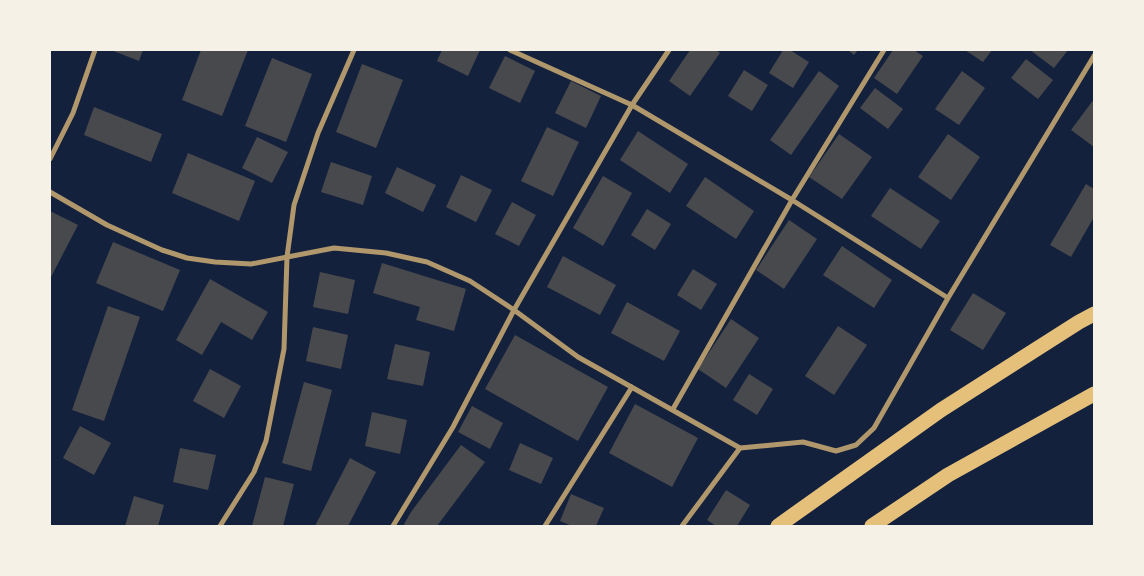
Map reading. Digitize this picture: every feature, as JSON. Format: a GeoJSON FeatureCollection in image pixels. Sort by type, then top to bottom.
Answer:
{"type":"FeatureCollection","features":[{"type":"Feature","properties":{"kind":"highway"},"geometry":{"type":"LineString","coordinates":[[778,526],[941,410],[1094,314]]}},
{"type":"Feature","properties":{"kind":"highway"},"geometry":{"type":"LineString","coordinates":[[872,526],[948,475],[1094,394]]}},
{"type":"Feature","properties":{"kind":"street"},"geometry":{"type":"LineString","coordinates":[[50,159],[72,113],[95,50]]}},
{"type":"Feature","properties":{"kind":"street"},"geometry":{"type":"LineString","coordinates":[[220,526],[254,472],[266,441],[284,349],[287,257],[294,205],[318,133],[354,50]]}},
{"type":"Feature","properties":{"kind":"street"},"geometry":{"type":"LineString","coordinates":[[393,526],[453,427],[514,310],[632,105],[669,50]]}},
{"type":"Feature","properties":{"kind":"street"},"geometry":{"type":"LineString","coordinates":[[672,409],[792,200],[884,50]]}},
{"type":"Feature","properties":{"kind":"street"},"geometry":{"type":"LineString","coordinates":[[514,51],[632,105],[792,200],[948,298]]}},
{"type":"Feature","properties":{"kind":"street"},"geometry":{"type":"LineString","coordinates":[[50,192],[107,225],[162,250],[187,258],[250,264],[334,248],[395,254],[427,262],[470,281],[514,310],[578,357],[740,448],[802,442],[836,451],[856,445],[874,428],[948,298],[1094,56]]}},
{"type":"Feature","properties":{"kind":"street"},"geometry":{"type":"LineString","coordinates":[[545,526],[632,387]]}},
{"type":"Feature","properties":{"kind":"street"},"geometry":{"type":"LineString","coordinates":[[682,526],[740,448]]}},
{"type":"Feature","properties":{"kind":"building"},"geometry":{"type":"Polygon","coordinates":[[[111,50],[143,50],[139,61],[111,50]]]}},
{"type":"Feature","properties":{"kind":"building"},"geometry":{"type":"Polygon","coordinates":[[[201,50],[248,50],[222,116],[182,100],[201,50]]]}},
{"type":"Feature","properties":{"kind":"building"},"geometry":{"type":"Polygon","coordinates":[[[442,50],[480,50],[468,76],[437,61],[442,50]]]}},
{"type":"Feature","properties":{"kind":"building"},"geometry":{"type":"Polygon","coordinates":[[[690,50],[716,50],[720,53],[690,96],[669,81],[690,50]]]}},
{"type":"Feature","properties":{"kind":"building"},"geometry":{"type":"Polygon","coordinates":[[[783,50],[790,50],[809,62],[793,88],[769,73],[783,50]]]}},
{"type":"Feature","properties":{"kind":"building"},"geometry":{"type":"Polygon","coordinates":[[[848,50],[858,50],[854,55],[848,50]]]}},
{"type":"Feature","properties":{"kind":"building"},"geometry":{"type":"Polygon","coordinates":[[[893,50],[914,50],[923,56],[897,94],[874,78],[893,50]]]}},
{"type":"Feature","properties":{"kind":"building"},"geometry":{"type":"Polygon","coordinates":[[[965,50],[992,50],[983,62],[965,50]]]}},
{"type":"Feature","properties":{"kind":"building"},"geometry":{"type":"Polygon","coordinates":[[[1030,50],[1068,50],[1054,68],[1030,50]]]}},
{"type":"Feature","properties":{"kind":"building"},"geometry":{"type":"Polygon","coordinates":[[[505,56],[535,71],[520,103],[489,88],[505,56]]]}},
{"type":"Feature","properties":{"kind":"building"},"geometry":{"type":"Polygon","coordinates":[[[272,58],[312,74],[286,142],[245,126],[272,58]]]}},
{"type":"Feature","properties":{"kind":"building"},"geometry":{"type":"Polygon","coordinates":[[[1026,59],[1053,80],[1038,99],[1011,78],[1026,59]]]}},
{"type":"Feature","properties":{"kind":"building"},"geometry":{"type":"Polygon","coordinates":[[[362,64],[403,80],[376,148],[336,132],[362,64]]]}},
{"type":"Feature","properties":{"kind":"building"},"geometry":{"type":"Polygon","coordinates":[[[744,70],[768,85],[752,111],[728,96],[744,70]]]}},
{"type":"Feature","properties":{"kind":"building"},"geometry":{"type":"Polygon","coordinates":[[[819,71],[839,86],[791,155],[770,140],[819,71]]]}},
{"type":"Feature","properties":{"kind":"building"},"geometry":{"type":"Polygon","coordinates":[[[962,71],[985,88],[959,125],[935,109],[962,71]]]}},
{"type":"Feature","properties":{"kind":"building"},"geometry":{"type":"Polygon","coordinates":[[[571,81],[601,96],[586,128],[555,113],[571,81]]]}},
{"type":"Feature","properties":{"kind":"building"},"geometry":{"type":"Polygon","coordinates":[[[875,88],[903,109],[888,129],[860,108],[875,88]]]}},
{"type":"Feature","properties":{"kind":"building"},"geometry":{"type":"Polygon","coordinates":[[[1094,99],[1094,147],[1071,130],[1094,99]]]}},
{"type":"Feature","properties":{"kind":"building"},"geometry":{"type":"Polygon","coordinates":[[[94,107],[162,134],[151,162],[84,135],[94,107]]]}},
{"type":"Feature","properties":{"kind":"building"},"geometry":{"type":"Polygon","coordinates":[[[547,127],[579,142],[553,196],[521,181],[547,127]]]}},
{"type":"Feature","properties":{"kind":"building"},"geometry":{"type":"Polygon","coordinates":[[[638,131],[688,164],[670,193],[620,160],[638,131]]]}},
{"type":"Feature","properties":{"kind":"building"},"geometry":{"type":"Polygon","coordinates":[[[839,134],[872,157],[842,199],[809,177],[839,134]]]}},
{"type":"Feature","properties":{"kind":"building"},"geometry":{"type":"Polygon","coordinates":[[[948,134],[980,157],[951,200],[918,177],[948,134]]]}},
{"type":"Feature","properties":{"kind":"building"},"geometry":{"type":"Polygon","coordinates":[[[257,137],[288,152],[272,183],[242,168],[257,137]]]}},
{"type":"Feature","properties":{"kind":"building"},"geometry":{"type":"Polygon","coordinates":[[[188,153],[255,181],[239,221],[172,193],[188,153]]]}},
{"type":"Feature","properties":{"kind":"building"},"geometry":{"type":"Polygon","coordinates":[[[331,162],[372,176],[363,205],[321,192],[331,162]]]}},
{"type":"Feature","properties":{"kind":"building"},"geometry":{"type":"Polygon","coordinates":[[[397,167],[436,185],[423,212],[385,193],[397,167]]]}},
{"type":"Feature","properties":{"kind":"building"},"geometry":{"type":"Polygon","coordinates":[[[461,175],[492,190],[476,222],[446,207],[461,175]]]}},
{"type":"Feature","properties":{"kind":"building"},"geometry":{"type":"Polygon","coordinates":[[[603,176],[632,193],[603,246],[573,228],[603,176]]]}},
{"type":"Feature","properties":{"kind":"building"},"geometry":{"type":"Polygon","coordinates":[[[705,177],[754,211],[736,239],[686,206],[705,177]]]}},
{"type":"Feature","properties":{"kind":"building"},"geometry":{"type":"Polygon","coordinates":[[[1086,184],[1094,189],[1094,217],[1071,257],[1050,245],[1086,184]]]}},
{"type":"Feature","properties":{"kind":"building"},"geometry":{"type":"Polygon","coordinates":[[[890,188],[940,221],[921,249],[871,216],[890,188]]]}},
{"type":"Feature","properties":{"kind":"building"},"geometry":{"type":"Polygon","coordinates":[[[512,202],[536,215],[519,246],[495,234],[512,202]]]}},
{"type":"Feature","properties":{"kind":"building"},"geometry":{"type":"Polygon","coordinates":[[[647,209],[671,224],[655,250],[631,235],[647,209]]]}},
{"type":"Feature","properties":{"kind":"building"},"geometry":{"type":"Polygon","coordinates":[[[50,211],[78,225],[50,279],[50,211]]]}},
{"type":"Feature","properties":{"kind":"building"},"geometry":{"type":"Polygon","coordinates":[[[789,220],[817,239],[784,289],[756,270],[789,220]]]}},
{"type":"Feature","properties":{"kind":"building"},"geometry":{"type":"Polygon","coordinates":[[[113,242],[180,270],[163,311],[96,283],[113,242]]]}},
{"type":"Feature","properties":{"kind":"building"},"geometry":{"type":"Polygon","coordinates":[[[842,246],[892,280],[874,308],[823,275],[842,246]]]}},
{"type":"Feature","properties":{"kind":"building"},"geometry":{"type":"Polygon","coordinates":[[[563,256],[616,285],[600,315],[547,287],[563,256]]]}},
{"type":"Feature","properties":{"kind":"building"},"geometry":{"type":"Polygon","coordinates":[[[382,263],[466,289],[454,331],[416,320],[420,307],[373,293],[382,263]]]}},
{"type":"Feature","properties":{"kind":"building"},"geometry":{"type":"Polygon","coordinates":[[[693,269],[717,284],[701,310],[677,295],[693,269]]]}},
{"type":"Feature","properties":{"kind":"building"},"geometry":{"type":"Polygon","coordinates":[[[320,272],[355,280],[348,314],[313,307],[320,272]]]}},
{"type":"Feature","properties":{"kind":"building"},"geometry":{"type":"Polygon","coordinates":[[[210,279],[268,312],[252,340],[221,322],[202,355],[176,340],[210,279]]]}},
{"type":"Feature","properties":{"kind":"building"},"geometry":{"type":"Polygon","coordinates":[[[973,293],[1006,313],[983,350],[950,330],[973,293]]]}},
{"type":"Feature","properties":{"kind":"building"},"geometry":{"type":"Polygon","coordinates":[[[627,302],[680,331],[664,361],[611,333],[627,302]]]}},
{"type":"Feature","properties":{"kind":"building"},"geometry":{"type":"Polygon","coordinates":[[[108,306],[140,317],[104,421],[72,410],[108,306]]]}},
{"type":"Feature","properties":{"kind":"building"},"geometry":{"type":"Polygon","coordinates":[[[731,319],[759,338],[726,388],[698,369],[731,319]]]}},
{"type":"Feature","properties":{"kind":"building"},"geometry":{"type":"Polygon","coordinates":[[[838,326],[867,345],[834,395],[805,376],[838,326]]]}},
{"type":"Feature","properties":{"kind":"building"},"geometry":{"type":"Polygon","coordinates":[[[313,327],[348,335],[341,369],[306,361],[313,327]]]}},
{"type":"Feature","properties":{"kind":"building"},"geometry":{"type":"Polygon","coordinates":[[[515,335],[608,387],[578,441],[485,389],[515,335]]]}},
{"type":"Feature","properties":{"kind":"building"},"geometry":{"type":"Polygon","coordinates":[[[395,344],[430,352],[423,386],[387,379],[395,344]]]}},
{"type":"Feature","properties":{"kind":"building"},"geometry":{"type":"Polygon","coordinates":[[[210,369],[241,386],[224,418],[193,401],[210,369]]]}},
{"type":"Feature","properties":{"kind":"building"},"geometry":{"type":"Polygon","coordinates":[[[749,374],[773,389],[757,415],[733,400],[749,374]]]}},
{"type":"Feature","properties":{"kind":"building"},"geometry":{"type":"Polygon","coordinates":[[[304,382],[332,390],[311,471],[282,463],[304,382]]]}},
{"type":"Feature","properties":{"kind":"building"},"geometry":{"type":"Polygon","coordinates":[[[635,404],[698,438],[672,487],[609,453],[635,404]]]}},
{"type":"Feature","properties":{"kind":"building"},"geometry":{"type":"Polygon","coordinates":[[[472,406],[503,423],[490,449],[458,432],[472,406]]]}},
{"type":"Feature","properties":{"kind":"building"},"geometry":{"type":"Polygon","coordinates":[[[372,412],[407,420],[400,454],[365,446],[372,412]]]}},
{"type":"Feature","properties":{"kind":"building"},"geometry":{"type":"Polygon","coordinates":[[[80,426],[111,443],[94,475],[63,458],[80,426]]]}},
{"type":"Feature","properties":{"kind":"building"},"geometry":{"type":"Polygon","coordinates":[[[520,443],[553,458],[541,484],[509,470],[520,443]]]}},
{"type":"Feature","properties":{"kind":"building"},"geometry":{"type":"Polygon","coordinates":[[[461,445],[485,462],[437,526],[403,526],[411,512],[461,445]]]}},
{"type":"Feature","properties":{"kind":"building"},"geometry":{"type":"Polygon","coordinates":[[[180,448],[216,455],[208,490],[173,482],[180,448]]]}},
{"type":"Feature","properties":{"kind":"building"},"geometry":{"type":"Polygon","coordinates":[[[350,458],[376,472],[348,526],[315,526],[350,458]]]}},
{"type":"Feature","properties":{"kind":"building"},"geometry":{"type":"Polygon","coordinates":[[[265,477],[294,484],[283,526],[252,526],[265,477]]]}},
{"type":"Feature","properties":{"kind":"building"},"geometry":{"type":"Polygon","coordinates":[[[726,490],[750,505],[737,526],[716,526],[707,520],[726,490]]]}},
{"type":"Feature","properties":{"kind":"building"},"geometry":{"type":"Polygon","coordinates":[[[571,494],[604,508],[596,526],[572,526],[560,521],[571,494]]]}},
{"type":"Feature","properties":{"kind":"building"},"geometry":{"type":"Polygon","coordinates":[[[134,496],[164,505],[158,526],[125,526],[134,496]]]}}]}
